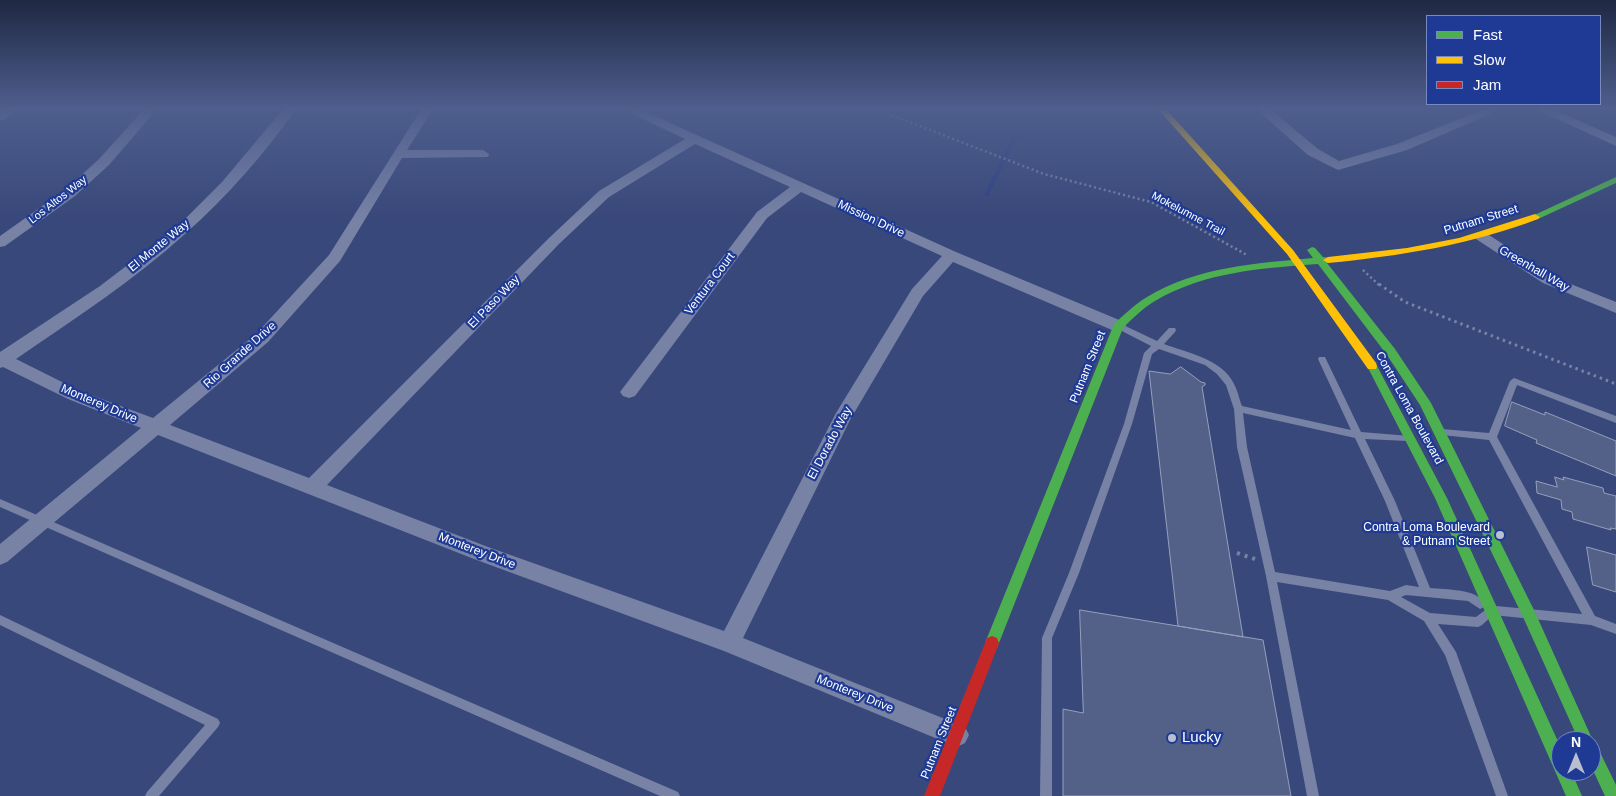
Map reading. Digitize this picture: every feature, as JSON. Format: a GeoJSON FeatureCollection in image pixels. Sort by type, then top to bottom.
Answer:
{"type":"FeatureCollection","features":[{"type":"Feature","properties":{"kind":"main road","name":"Contra Loma Boulevard"},"geometry":{"type":"LineString","coordinates":[[1194,145],[1298,262],[1373,367],[1441,498],[1551,744]]}},
{"type":"Feature","properties":{"kind":"main road","name":"Putnam Street"},"geometry":{"type":"LineString","coordinates":[[932,796],[1118,326],[1134,310],[1149,300],[1185,283],[1221,273],[1298,262],[1351,258],[1443,246],[1481,236],[1549,212],[1616,180]]}},
{"type":"Feature","properties":{"kind":"main road","name":"Contra Loma Boulevard"},"geometry":{"type":"LineString","coordinates":[[1305,242],[1322,260],[1391,352],[1425,403],[1529,614],[1582,731]]}},
{"type":"Feature","properties":{"kind":"main road"},"geometry":{"type":"LineString","coordinates":[[1601,771],[1612,796]]}},
{"type":"Feature","properties":{"kind":"main road"},"geometry":{"type":"LineString","coordinates":[[1566,781],[1570,793]]}},
{"type":"Feature","properties":{"kind":"street","name":"Los Altos Way"},"geometry":{"type":"LineString","coordinates":[[0,243],[70,193],[104,162],[119,145]]}},
{"type":"Feature","properties":{"kind":"street","name":"El Monte Way"},"geometry":{"type":"LineString","coordinates":[[1,360],[143,261],[203,210],[260,145]]}},
{"type":"Feature","properties":{"kind":"street","name":"Rio Grande Drive"},"geometry":{"type":"LineString","coordinates":[[0,556],[262,338],[335,258],[404,145]]}},
{"type":"Feature","properties":{"kind":"street","name":"El Paso Way"},"geometry":{"type":"LineString","coordinates":[[312,488],[554,241],[604,194],[685,145]]}},
{"type":"Feature","properties":{"kind":"street","name":"Mission Drive"},"geometry":{"type":"LineString","coordinates":[[709,145],[951,255],[1118,326]]}},
{"type":"Feature","properties":{"kind":"street"},"geometry":{"type":"LineString","coordinates":[[1305,145],[1338,166],[1407,145]]}},
{"type":"Feature","properties":{"kind":"street"},"geometry":{"type":"LineString","coordinates":[[398,154],[482,154]]}},
{"type":"Feature","properties":{"kind":"street","name":"Ventura Court"},"geometry":{"type":"LineString","coordinates":[[629,392],[762,215],[800,186]]}},
{"type":"Feature","properties":{"kind":"street","name":"Greenhall Way"},"geometry":{"type":"LineString","coordinates":[[1481,236],[1548,280],[1616,308]]}},
{"type":"Feature","properties":{"kind":"street","name":"El Dorado Way"},"geometry":{"type":"LineString","coordinates":[[729,643],[842,418],[917,294],[951,255]]}},
{"type":"Feature","properties":{"kind":"street","name":"Monterey Drive"},"geometry":{"type":"LineString","coordinates":[[1,360],[74,395],[156,428],[729,643],[957,735]]}},
{"type":"Feature","properties":{"kind":"lane"},"geometry":{"type":"LineString","coordinates":[[1118,326],[1157,345],[1208,363],[1220,372],[1230,384],[1238,409],[1242,447],[1268,561],[1278,623],[1313,796]]}},
{"type":"Feature","properties":{"kind":"lane"},"geometry":{"type":"LineString","coordinates":[[1046,796],[1046,638],[1074,573],[1128,424],[1148,353],[1166,338],[1172,330]]}},
{"type":"Feature","properties":{"kind":"lane"},"geometry":{"type":"LineString","coordinates":[[1322,359],[1390,501],[1426,592]]}},
{"type":"Feature","properties":{"kind":"lane"},"geometry":{"type":"LineString","coordinates":[[1591,620],[1492,437],[1514,381],[1616,420]]}},
{"type":"Feature","properties":{"kind":"lane"},"geometry":{"type":"LineString","coordinates":[[1238,409],[1359,435],[1410,438]]}},
{"type":"Feature","properties":{"kind":"lane"},"geometry":{"type":"LineString","coordinates":[[1440,432],[1492,437]]}},
{"type":"Feature","properties":{"kind":"lane"},"geometry":{"type":"LineString","coordinates":[[0,503],[674,796]]}},
{"type":"Feature","properties":{"kind":"lane"},"geometry":{"type":"LineString","coordinates":[[1271,576],[1390,596],[1428,618],[1478,622],[1491,611]]}},
{"type":"Feature","properties":{"kind":"lane"},"geometry":{"type":"LineString","coordinates":[[1390,596],[1406,590],[1470,597],[1491,611],[1591,620],[1616,628]]}},
{"type":"Feature","properties":{"kind":"lane"},"geometry":{"type":"LineString","coordinates":[[1428,618],[1450,652],[1502,796]]}},
{"type":"Feature","properties":{"kind":"lane"},"geometry":{"type":"LineString","coordinates":[[0,620],[214,723],[151,796]]}},
{"type":"Feature","properties":{"kind":"path","name":"Mokelumne Trail"},"geometry":{"type":"LineString","coordinates":[[971,145],[1052,176],[1150,202],[1251,256],[1264,267]]}},
{"type":"Feature","properties":{"kind":"path"},"geometry":{"type":"LineString","coordinates":[[1351,258],[1385,290],[1405,302],[1616,384]]}},
{"type":"Feature","properties":{"kind":"path"},"geometry":{"type":"LineString","coordinates":[[1237,553],[1268,561]]}},
{"type":"Feature","properties":{"kind":"building"},"geometry":{"type":"Polygon","coordinates":[[[1181,367],[1205,383],[1202,387],[1243,637],[1178,626],[1149,371],[1170,374],[1181,367]]]}},
{"type":"Feature","properties":{"kind":"building"},"geometry":{"type":"Polygon","coordinates":[[[1512,402],[1545,415],[1545,412],[1616,441],[1616,476],[1536,443],[1537,440],[1505,426],[1512,402]]]}},
{"type":"Feature","properties":{"kind":"building"},"geometry":{"type":"Polygon","coordinates":[[[1555,477],[1564,480],[1563,477],[1603,488],[1604,493],[1616,496],[1616,529],[1610,528],[1611,530],[1573,519],[1572,512],[1562,509],[1561,500],[1537,493],[1536,481],[1557,487],[1555,477]]]}},
{"type":"Feature","properties":{"kind":"building"},"geometry":{"type":"Polygon","coordinates":[[[1587,547],[1616,555],[1616,592],[1593,585],[1587,547]]]}},
{"type":"Feature","properties":{"kind":"building"},"geometry":{"type":"Polygon","coordinates":[[[1080,610],[1263,640],[1291,796],[1063,796],[1063,709],[1083,713],[1080,610]]]}},
{"type":"Feature","properties":{"kind":"waterway"},"geometry":{"type":"LineString","coordinates":[[987,194],[1011,145]]}},
{"type":"Feature","properties":{"kind":"traffic: fast"},"geometry":{"type":"LineString","coordinates":[[1535,217],[1616,180]]}},
{"type":"Feature","properties":{"kind":"traffic: fast"},"geometry":{"type":"LineString","coordinates":[[1312,250],[1391,352],[1425,403],[1529,614],[1582,731]]}},
{"type":"Feature","properties":{"kind":"traffic: fast"},"geometry":{"type":"LineString","coordinates":[[992,643],[1118,326],[1151,299],[1171,289],[1214,274],[1260,266],[1328,260]]}},
{"type":"Feature","properties":{"kind":"traffic: fast"},"geometry":{"type":"LineString","coordinates":[[1372,366],[1441,498],[1551,744]]}},
{"type":"Feature","properties":{"kind":"traffic: fast"},"geometry":{"type":"LineString","coordinates":[[1601,770],[1613,796]]}},
{"type":"Feature","properties":{"kind":"traffic: fast"},"geometry":{"type":"LineString","coordinates":[[1567,781],[1574,796]]}},
{"type":"Feature","properties":{"kind":"traffic: slow"},"geometry":{"type":"LineString","coordinates":[[1194,145],[1290,252],[1372,366]]}},
{"type":"Feature","properties":{"kind":"traffic: slow"},"geometry":{"type":"LineString","coordinates":[[1328,260],[1407,251],[1459,241],[1510,227],[1535,217]]}},
{"type":"Feature","properties":{"kind":"traffic: jam"},"geometry":{"type":"LineString","coordinates":[[932,796],[992,643]]}},
{"type":"Feature","properties":{"kind":"place","name":"Contra Loma Boulevard & Putnam Street"},"geometry":{"type":"Point","coordinates":[1500,535]}},
{"type":"Feature","properties":{"kind":"place","name":"Lucky"},"geometry":{"type":"Point","coordinates":[1172,738]}}]}
